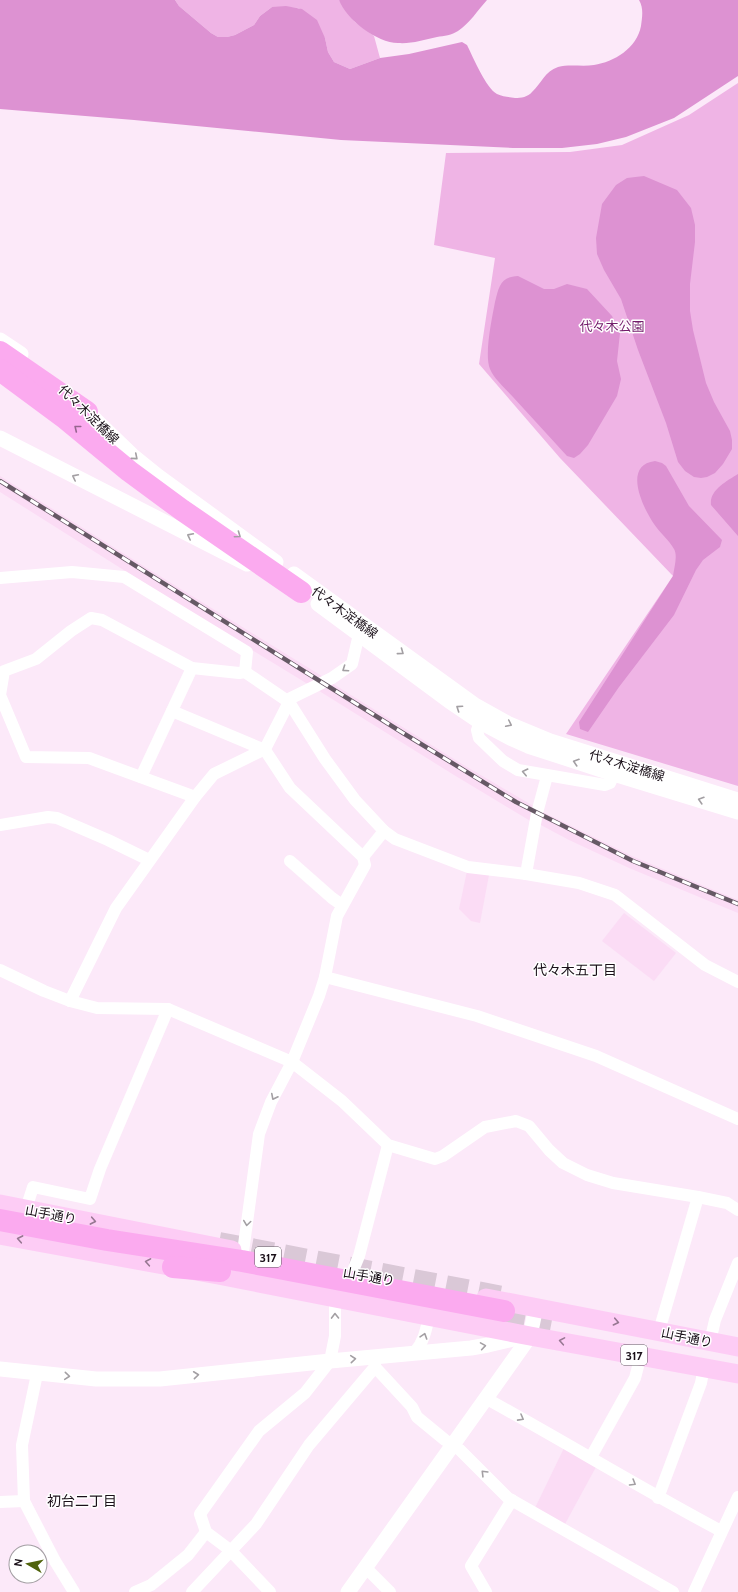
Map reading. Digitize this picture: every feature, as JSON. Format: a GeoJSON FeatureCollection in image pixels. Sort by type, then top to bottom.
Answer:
{"type":"FeatureCollection","features":[{"type":"Feature","properties":{"kind":"highway"},"geometry":{"type":"LineString","coordinates":[[0,352],[87,412]]}},
{"type":"Feature","properties":{"kind":"highway"},"geometry":{"type":"LineString","coordinates":[[0,370],[66,419],[129,471],[182,510],[301,592]]}},
{"type":"Feature","properties":{"kind":"highway"},"geometry":{"type":"LineString","coordinates":[[0,1220],[108,1240],[242,1261],[503,1316],[287,1279],[234,1272],[173,1267]]}},
{"type":"Feature","properties":{"kind":"main road","name":"山手通り"},"geometry":{"type":"LineString","coordinates":[[0,1204],[352,1273],[595,1318],[738,1347]]}},
{"type":"Feature","properties":{"kind":"main road","name":"山手通り"},"geometry":{"type":"LineString","coordinates":[[0,1235],[530,1336],[642,1352],[697,1366],[738,1374]]}},
{"type":"Feature","properties":{"kind":"main road"},"geometry":{"type":"LineString","coordinates":[[595,1318],[586,1325],[585,1329],[588,1337],[642,1352]]}},
{"type":"Feature","properties":{"kind":"street","name":"代々木淀橋線"},"geometry":{"type":"LineString","coordinates":[[0,340],[36,364],[132,455],[158,476],[475,705],[509,724],[532,734],[616,768],[738,812]]}},
{"type":"Feature","properties":{"kind":"street","name":"代々木淀橋線"},"geometry":{"type":"LineString","coordinates":[[0,438],[301,592],[413,676],[480,722],[510,738],[528,746],[738,800]]}},
{"type":"Feature","properties":{"kind":"street"},"geometry":{"type":"LineString","coordinates":[[0,578],[78,572],[124,577],[246,652],[245,672]]}},
{"type":"Feature","properties":{"kind":"street"},"geometry":{"type":"LineString","coordinates":[[195,797],[89,758],[26,757],[0,695],[4,671],[36,659],[71,631],[91,618],[102,620],[192,668],[245,672],[289,702],[329,765],[355,800],[384,831],[402,842],[468,866],[579,883],[615,895],[705,966],[738,982]]}},
{"type":"Feature","properties":{"kind":"street"},"geometry":{"type":"LineString","coordinates":[[70,1001],[116,908],[195,797],[214,774],[265,750],[291,698],[332,678],[352,664],[359,634]]}},
{"type":"Feature","properties":{"kind":"street"},"geometry":{"type":"LineString","coordinates":[[141,777],[192,668]]}},
{"type":"Feature","properties":{"kind":"street"},"geometry":{"type":"LineString","coordinates":[[172,711],[265,750],[290,788],[363,857],[365,865],[337,916],[325,977],[319,996],[292,1062],[271,1102],[259,1134],[243,1252]]}},
{"type":"Feature","properties":{"kind":"street"},"geometry":{"type":"LineString","coordinates":[[480,722],[477,730],[479,738],[503,761],[518,770],[605,785],[610,783],[616,768]]}},
{"type":"Feature","properties":{"kind":"street"},"geometry":{"type":"LineString","coordinates":[[526,874],[537,813],[548,776]]}},
{"type":"Feature","properties":{"kind":"street"},"geometry":{"type":"LineString","coordinates":[[0,825],[48,817],[57,818],[149,860]]}},
{"type":"Feature","properties":{"kind":"street"},"geometry":{"type":"LineString","coordinates":[[363,857],[384,831]]}},
{"type":"Feature","properties":{"kind":"street"},"geometry":{"type":"LineString","coordinates":[[290,861],[342,905]]}},
{"type":"Feature","properties":{"kind":"street"},"geometry":{"type":"LineString","coordinates":[[0,970],[44,991],[70,1001],[97,1008],[168,1009],[292,1062],[342,1101],[388,1145],[434,1159],[443,1156],[489,1126],[516,1121],[529,1126],[549,1150],[563,1163],[588,1175],[613,1183],[698,1197],[727,1204],[738,1210]]}},
{"type":"Feature","properties":{"kind":"street"},"geometry":{"type":"LineString","coordinates":[[325,977],[471,1014],[596,1056],[738,1118]]}},
{"type":"Feature","properties":{"kind":"street"},"geometry":{"type":"LineString","coordinates":[[26,1209],[33,1187],[90,1199],[100,1169],[168,1009]]}},
{"type":"Feature","properties":{"kind":"street"},"geometry":{"type":"LineString","coordinates":[[352,1273],[359,1256],[388,1145]]}},
{"type":"Feature","properties":{"kind":"street"},"geometry":{"type":"LineString","coordinates":[[659,1331],[698,1197]]}},
{"type":"Feature","properties":{"kind":"street"},"geometry":{"type":"LineString","coordinates":[[710,1342],[715,1320],[738,1263]]}},
{"type":"Feature","properties":{"kind":"street"},"geometry":{"type":"LineString","coordinates":[[270,1592],[230,1550],[206,1532],[200,1514],[259,1431],[305,1393],[330,1361],[335,1336],[335,1298]]}},
{"type":"Feature","properties":{"kind":"street"},"geometry":{"type":"LineString","coordinates":[[348,1592],[487,1399],[530,1336],[536,1307]]}},
{"type":"Feature","properties":{"kind":"street"},"geometry":{"type":"LineString","coordinates":[[414,1353],[421,1346],[429,1316]]}},
{"type":"Feature","properties":{"kind":"street"},"geometry":{"type":"LineString","coordinates":[[0,1369],[96,1379],[160,1379],[330,1361],[375,1362],[414,1353],[488,1346],[530,1336]]}},
{"type":"Feature","properties":{"kind":"street"},"geometry":{"type":"LineString","coordinates":[[591,1457],[635,1378],[642,1352]]}},
{"type":"Feature","properties":{"kind":"street"},"geometry":{"type":"LineString","coordinates":[[375,1362],[412,1407],[417,1417],[460,1450],[512,1500],[673,1592]]}},
{"type":"Feature","properties":{"kind":"street"},"geometry":{"type":"LineString","coordinates":[[192,1592],[256,1524],[309,1445],[375,1362]]}},
{"type":"Feature","properties":{"kind":"street"},"geometry":{"type":"LineString","coordinates":[[658,1498],[701,1383],[697,1366]]}},
{"type":"Feature","properties":{"kind":"street"},"geometry":{"type":"LineString","coordinates":[[37,1374],[22,1445],[24,1501],[54,1561],[74,1592]]}},
{"type":"Feature","properties":{"kind":"street"},"geometry":{"type":"LineString","coordinates":[[487,1399],[591,1457],[658,1498],[721,1531]]}},
{"type":"Feature","properties":{"kind":"street"},"geometry":{"type":"LineString","coordinates":[[694,1592],[738,1497]]}},
{"type":"Feature","properties":{"kind":"street"},"geometry":{"type":"LineString","coordinates":[[486,1592],[471,1566],[512,1500]]}},
{"type":"Feature","properties":{"kind":"street"},"geometry":{"type":"LineString","coordinates":[[0,1502],[24,1501]]}},
{"type":"Feature","properties":{"kind":"street"},"geometry":{"type":"LineString","coordinates":[[135,1592],[151,1585],[188,1555],[206,1532]]}},
{"type":"Feature","properties":{"kind":"street"},"geometry":{"type":"LineString","coordinates":[[366,1568],[390,1592]]}},
{"type":"Feature","properties":{"kind":"shaded area"},"geometry":{"type":"Polygon","coordinates":[[[0,476],[325,678],[311,686],[206,622],[0,492],[0,476]]]}},
{"type":"Feature","properties":{"kind":"shaded area"},"geometry":{"type":"Polygon","coordinates":[[[330,682],[462,764],[535,807],[532,822],[316,689],[330,682]]]}},
{"type":"Feature","properties":{"kind":"shaded area"},"geometry":{"type":"Polygon","coordinates":[[[541,811],[634,857],[738,900],[738,913],[629,868],[569,840],[539,824],[541,811]]]}},
{"type":"Feature","properties":{"kind":"shaded area"},"geometry":{"type":"Polygon","coordinates":[[[467,871],[489,875],[480,923],[471,921],[459,909],[467,871]]]}},
{"type":"Feature","properties":{"kind":"shaded area"},"geometry":{"type":"Polygon","coordinates":[[[624,913],[676,953],[654,981],[602,941],[624,913]]]}},
{"type":"Feature","properties":{"kind":"shaded area"},"geometry":{"type":"Polygon","coordinates":[[[564,1448],[596,1467],[565,1524],[535,1508],[564,1448]]]}},
{"type":"Feature","properties":{"kind":"green space"},"geometry":{"type":"Polygon","coordinates":[[[0,0],[175,0],[179,6],[211,33],[218,37],[235,35],[254,25],[260,16],[272,7],[286,6],[302,9],[317,20],[325,38],[328,52],[334,62],[350,69],[380,58],[409,54],[462,42],[467,45],[480,72],[493,91],[502,96],[515,98],[528,95],[550,71],[558,67],[590,66],[609,61],[624,53],[639,34],[642,10],[639,0],[738,0],[738,76],[674,118],[626,137],[597,144],[562,148],[513,148],[341,140],[0,109],[0,0]]]}},
{"type":"Feature","properties":{"kind":"green space"},"geometry":{"type":"Polygon","coordinates":[[[175,0],[339,0],[355,22],[374,36],[380,58],[350,69],[334,62],[328,52],[325,38],[299,8],[272,7],[260,16],[254,25],[235,35],[218,37],[211,33],[179,6],[175,0]]]}},
{"type":"Feature","properties":{"kind":"green space"},"geometry":{"type":"Polygon","coordinates":[[[339,0],[487,0],[466,25],[456,32],[418,42],[403,43],[390,42],[381,39],[363,29],[348,15],[339,0]]]}},
{"type":"Feature","properties":{"kind":"green space","name":"代々木公園"},"geometry":{"type":"Polygon","coordinates":[[[738,83],[738,786],[566,734],[673,576],[560,458],[479,364],[495,258],[434,245],[446,153],[570,152],[622,145],[689,115],[738,83]]]}},
{"type":"Feature","properties":{"kind":"green space"},"geometry":{"type":"Polygon","coordinates":[[[644,176],[677,190],[691,208],[695,225],[695,242],[690,284],[690,311],[693,330],[706,383],[714,402],[730,431],[732,440],[732,449],[723,464],[715,473],[707,477],[694,477],[685,471],[678,462],[666,423],[638,350],[621,299],[604,270],[597,254],[596,238],[602,204],[616,185],[627,178],[644,176]]]}},
{"type":"Feature","properties":{"kind":"green space"},"geometry":{"type":"Polygon","coordinates":[[[518,276],[544,289],[554,289],[567,284],[587,289],[612,316],[620,333],[617,361],[621,379],[617,396],[588,445],[574,458],[567,456],[500,384],[490,369],[488,363],[489,336],[499,287],[507,278],[518,276]]]}},
{"type":"Feature","properties":{"kind":"green space"},"geometry":{"type":"Polygon","coordinates":[[[655,461],[666,466],[689,506],[722,540],[720,547],[703,560],[696,570],[674,615],[619,687],[588,732],[580,729],[579,722],[673,576],[676,559],[675,552],[650,517],[638,488],[637,478],[639,470],[645,464],[655,461]]]}},
{"type":"Feature","properties":{"kind":"green space"},"geometry":{"type":"Polygon","coordinates":[[[738,474],[738,536],[711,505],[711,500],[716,490],[720,486],[738,474]]]}},
{"type":"Feature","properties":{"kind":"tunnel"},"geometry":{"type":"LineString","coordinates":[[219,1243],[508,1298]]}},
{"type":"Feature","properties":{"kind":"tunnel"},"geometry":{"type":"LineString","coordinates":[[504,1311],[552,1320]]}},
{"type":"Feature","properties":{"kind":"railway"},"geometry":{"type":"LineString","coordinates":[[0,481],[516,802],[633,861],[738,904]]}},
{"type":"Feature","properties":{"kind":"district","name":"代々木五丁目"},"geometry":{"type":"Point","coordinates":[575,970]}},
{"type":"Feature","properties":{"kind":"district","name":"初台二丁目"},"geometry":{"type":"Point","coordinates":[82,1501]}}]}
